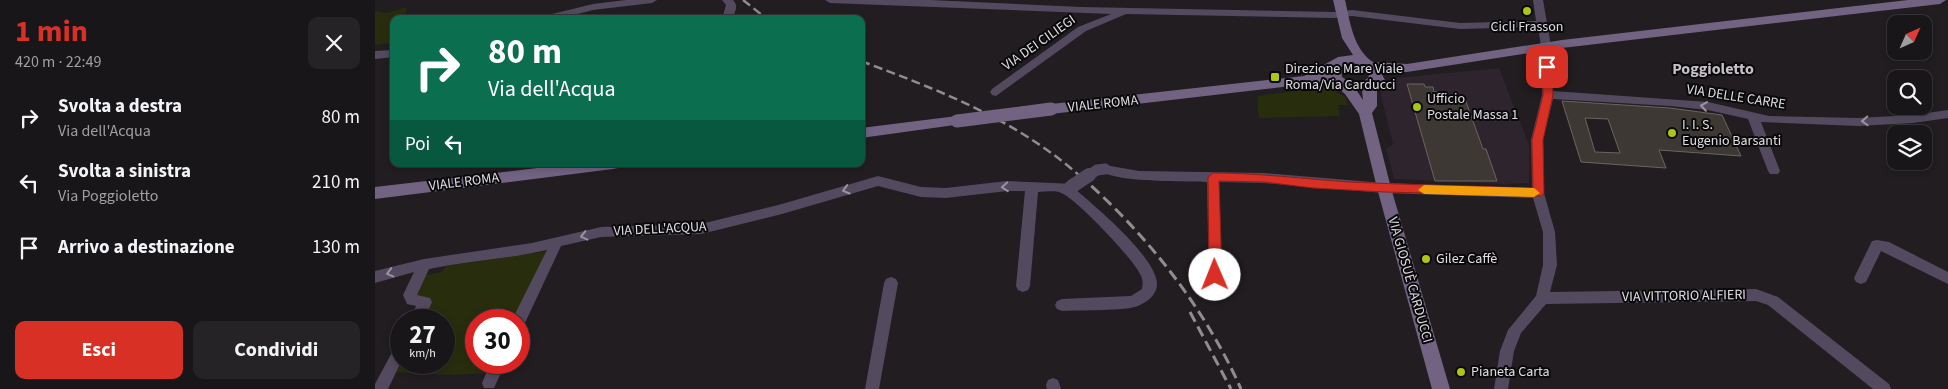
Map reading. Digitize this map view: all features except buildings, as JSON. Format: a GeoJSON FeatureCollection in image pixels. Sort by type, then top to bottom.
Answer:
{"type":"FeatureCollection","features":[{"type":"Feature","properties":{"kind":"main road"},"geometry":{"type":"LineString","coordinates":[[1339,0],[1349,38],[1376,75],[1371,84]]}},
{"type":"Feature","properties":{"kind":"main road"},"geometry":{"type":"LineString","coordinates":[[1308,80],[1336,65],[1350,60],[1367,64],[1407,68],[1546,46],[1906,2],[1940,0]]}},
{"type":"Feature","properties":{"kind":"main road"},"geometry":{"type":"LineString","coordinates":[[1349,38],[1343,56],[1336,65],[1334,76],[1343,84],[1358,88],[1407,68]]}},
{"type":"Feature","properties":{"kind":"main road","name":"VIALE ROMA"},"geometry":{"type":"LineString","coordinates":[[865,132],[1051,108],[1096,105],[1308,80],[1343,84]]}},
{"type":"Feature","properties":{"kind":"main road","name":"VIA GIOSUÈ CARDUCCI"},"geometry":{"type":"LineString","coordinates":[[1343,84],[1352,94],[1358,107],[1365,112],[1384,188],[1441,389]]}},
{"type":"Feature","properties":{"kind":"main road","name":"VIA GIOSUÈ CARDUCCI"},"geometry":{"type":"LineString","coordinates":[[1365,112],[1370,106],[1369,90],[1371,84]]}},
{"type":"Feature","properties":{"kind":"main road","name":"VIALE ROMA"},"geometry":{"type":"LineString","coordinates":[[375,193],[588,167]]}},
{"type":"Feature","properties":{"kind":"street"},"geometry":{"type":"LineString","coordinates":[[557,15],[593,4],[652,0]]}},
{"type":"Feature","properties":{"kind":"street"},"geometry":{"type":"LineString","coordinates":[[727,0],[731,4],[729,15]]}},
{"type":"Feature","properties":{"kind":"street"},"geometry":{"type":"LineString","coordinates":[[830,0],[1129,10],[1342,13],[1460,26],[1541,24]]}},
{"type":"Feature","properties":{"kind":"street"},"geometry":{"type":"LineString","coordinates":[[1501,389],[1507,351],[1515,330],[1542,298],[1550,265],[1549,232],[1538,193],[1537,140],[1548,95],[1546,46],[1537,0]]}},
{"type":"Feature","properties":{"kind":"street","name":"VIA DEI CILIEGI"},"geometry":{"type":"LineString","coordinates":[[996,92],[1082,29],[1129,10]]}},
{"type":"Feature","properties":{"kind":"street"},"geometry":{"type":"LineString","coordinates":[[375,55],[390,53]]}},
{"type":"Feature","properties":{"kind":"street","name":"VIA DELLE CARRE"},"geometry":{"type":"LineString","coordinates":[[1548,95],[1708,106],[1769,120],[1857,122],[1913,119],[1948,114]]}},
{"type":"Feature","properties":{"kind":"street","name":"VIA DELLE CARRE"},"geometry":{"type":"LineString","coordinates":[[1753,116],[1773,171]]}},
{"type":"Feature","properties":{"kind":"street"},"geometry":{"type":"LineString","coordinates":[[1062,305],[1133,302],[1147,293],[1150,281],[1142,266],[1104,220],[1068,187],[1097,170],[1105,168],[1139,176],[1264,178],[1313,184],[1384,188],[1538,193]]}},
{"type":"Feature","properties":{"kind":"street"},"geometry":{"type":"LineString","coordinates":[[1213,177],[1216,295]]}},
{"type":"Feature","properties":{"kind":"street","name":"VIA DELL'ACQUA"},"geometry":{"type":"LineString","coordinates":[[375,277],[424,264],[462,257],[497,254],[601,232],[701,228],[782,209],[878,182],[921,192],[946,193],[1007,186],[1068,187]]}},
{"type":"Feature","properties":{"kind":"street"},"geometry":{"type":"LineString","coordinates":[[1023,286],[1032,187]]}},
{"type":"Feature","properties":{"kind":"street"},"geometry":{"type":"LineString","coordinates":[[525,309],[557,242]]}},
{"type":"Feature","properties":{"kind":"street"},"geometry":{"type":"LineString","coordinates":[[1861,278],[1877,245],[1884,246],[1948,278]]}},
{"type":"Feature","properties":{"kind":"street"},"geometry":{"type":"LineString","coordinates":[[422,309],[425,302],[412,300],[410,295],[424,264]]}},
{"type":"Feature","properties":{"kind":"street"},"geometry":{"type":"LineString","coordinates":[[872,389],[891,283]]}},
{"type":"Feature","properties":{"kind":"street","name":"VIA VITTORIO ALFIERI"},"geometry":{"type":"LineString","coordinates":[[1542,298],[1756,294],[1773,301],[1884,389]]}},
{"type":"Feature","properties":{"kind":"street"},"geometry":{"type":"LineString","coordinates":[[380,389],[390,370]]}},
{"type":"Feature","properties":{"kind":"street"},"geometry":{"type":"LineString","coordinates":[[489,383],[493,374]]}},
{"type":"Feature","properties":{"kind":"shaded area"},"geometry":{"type":"Polygon","coordinates":[[[1499,68],[1529,145],[1529,183],[1505,184],[1394,179],[1386,149],[1393,144],[1381,96],[1381,90],[1385,84],[1396,78],[1499,68]]]}},
{"type":"Feature","properties":{"kind":"green space"},"geometry":{"type":"Polygon","coordinates":[[[407,8],[405,15],[390,15],[390,43],[375,45],[375,11],[386,13],[407,8]]]}},
{"type":"Feature","properties":{"kind":"green space"},"geometry":{"type":"Polygon","coordinates":[[[1328,87],[1345,97],[1348,105],[1338,105],[1340,116],[1259,118],[1257,96],[1328,87]]]}},
{"type":"Feature","properties":{"kind":"green space"},"geometry":{"type":"Polygon","coordinates":[[[549,251],[520,309],[465,309],[465,374],[470,374],[452,375],[432,374],[455,374],[455,309],[424,309],[430,298],[414,297],[421,276],[442,272],[446,266],[549,251]]]}},
{"type":"Feature","properties":{"kind":"railway"},"geometry":{"type":"LineString","coordinates":[[743,0],[762,15]]}},
{"type":"Feature","properties":{"kind":"railway"},"geometry":{"type":"LineString","coordinates":[[865,63],[976,108],[1003,122],[1030,138],[1080,176]]}},
{"type":"Feature","properties":{"kind":"railway"},"geometry":{"type":"LineString","coordinates":[[1079,175],[1128,222],[1172,273],[1210,330],[1241,389]]}},
{"type":"Feature","properties":{"kind":"railway"},"geometry":{"type":"LineString","coordinates":[[1190,312],[1231,389]]}},
{"type":"Feature","properties":{"kind":"slow traffic"},"geometry":{"type":"LineString","coordinates":[[1424,190],[1534,193]]}},
{"type":"Feature","properties":{"kind":"place","name":"Cicli Frasson"},"geometry":{"type":"Point","coordinates":[1527,11]}},
{"type":"Feature","properties":{"kind":"place","name":"Direzione Mare Viale Roma/Via Carducci"},"geometry":{"type":"Point","coordinates":[1275,77]}},
{"type":"Feature","properties":{"kind":"place","name":"Ufficio Postale Massa 1"},"geometry":{"type":"Point","coordinates":[1417,107]}},
{"type":"Feature","properties":{"kind":"place","name":"I. I. S. Eugenio Barsanti"},"geometry":{"type":"Point","coordinates":[1672,133]}},
{"type":"Feature","properties":{"kind":"place","name":"Gilez Caffè"},"geometry":{"type":"Point","coordinates":[1426,259]}},
{"type":"Feature","properties":{"kind":"place","name":"Pianeta Carta"},"geometry":{"type":"Point","coordinates":[1461,372]}},
{"type":"Feature","properties":{"kind":"district","name":"Poggioletto"},"geometry":{"type":"Point","coordinates":[1713,69]}},
{"type":"Feature","properties":{"kind":"route"},"geometry":{"type":"LineString","coordinates":[[1215,275],[1213,177],[1264,178],[1313,184],[1384,188],[1538,193],[1537,140],[1548,95],[1547,67]]}}]}
